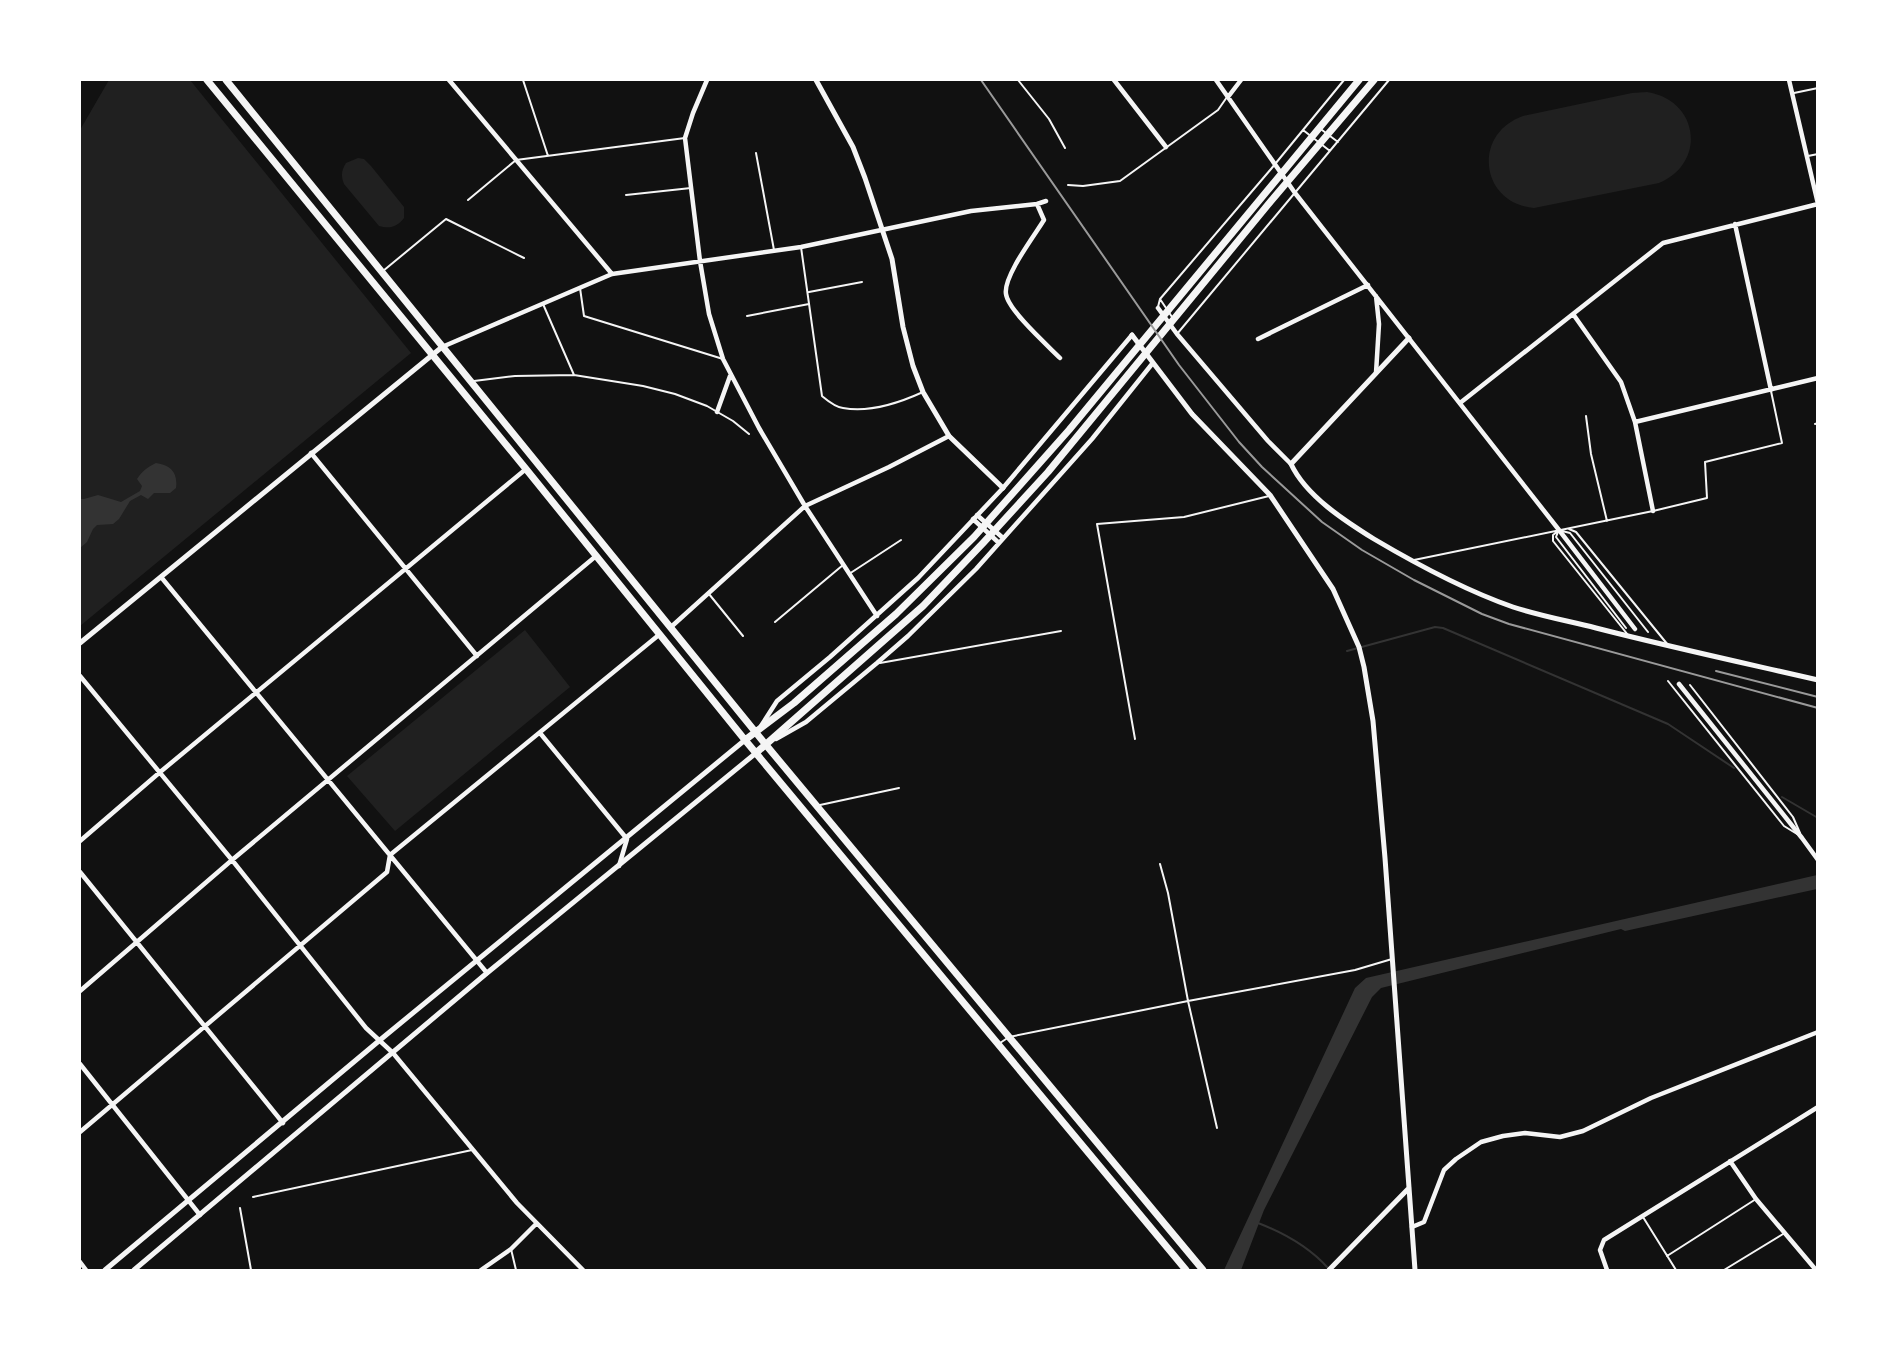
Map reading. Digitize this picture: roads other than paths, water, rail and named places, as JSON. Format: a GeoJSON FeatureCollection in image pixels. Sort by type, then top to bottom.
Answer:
{"type":"FeatureCollection","features":[{"type":"Feature","properties":{"kind":"main road"},"geometry":{"type":"LineString","coordinates":[[207,80],[745,740],[1186,1270]]}},
{"type":"Feature","properties":{"kind":"main road"},"geometry":{"type":"LineString","coordinates":[[226,80],[756,733],[1203,1270]]}},
{"type":"Feature","properties":{"kind":"main road"},"geometry":{"type":"LineString","coordinates":[[745,740],[794,703],[896,614],[974,537],[1069,430],[1359,80]]}},
{"type":"Feature","properties":{"kind":"main road"},"geometry":{"type":"LineString","coordinates":[[756,753],[923,606],[984,542],[1048,472],[1374,80]]}},
{"type":"Feature","properties":{"kind":"main road"},"geometry":{"type":"LineString","coordinates":[[562,514],[572,506]]}},
{"type":"Feature","properties":{"kind":"street"},"geometry":{"type":"LineString","coordinates":[[449,80],[612,274]]}},
{"type":"Feature","properties":{"kind":"street"},"geometry":{"type":"LineString","coordinates":[[707,80],[685,138],[709,314],[723,359],[730,376],[805,506],[876,616]]}},
{"type":"Feature","properties":{"kind":"street"},"geometry":{"type":"LineString","coordinates":[[816,80],[853,147],[882,229],[892,259],[913,366],[923,392],[949,436],[1002,488]]}},
{"type":"Feature","properties":{"kind":"street"},"geometry":{"type":"LineString","coordinates":[[1114,80],[1166,147]]}},
{"type":"Feature","properties":{"kind":"street"},"geometry":{"type":"LineString","coordinates":[[1216,80],[1295,193],[1635,629]]}},
{"type":"Feature","properties":{"kind":"street"},"geometry":{"type":"LineString","coordinates":[[1228,97],[1241,80]]}},
{"type":"Feature","properties":{"kind":"street"},"geometry":{"type":"LineString","coordinates":[[1460,403],[1663,243],[1818,204],[1789,80]]}},
{"type":"Feature","properties":{"kind":"street"},"geometry":{"type":"LineString","coordinates":[[80,643],[442,346],[612,274],[801,247],[971,211],[1046,201]]}},
{"type":"Feature","properties":{"kind":"street"},"geometry":{"type":"LineString","coordinates":[[1036,204],[1044,220],[1008,278],[1006,294],[1011,307],[1060,358]]}},
{"type":"Feature","properties":{"kind":"street"},"geometry":{"type":"LineString","coordinates":[[1735,224],[1771,390]]}},
{"type":"Feature","properties":{"kind":"street"},"geometry":{"type":"LineString","coordinates":[[1258,339],[1368,285]]}},
{"type":"Feature","properties":{"kind":"street"},"geometry":{"type":"LineString","coordinates":[[1376,296],[1379,324],[1376,373]]}},
{"type":"Feature","properties":{"kind":"street"},"geometry":{"type":"LineString","coordinates":[[1158,308],[1268,441],[1291,464],[1307,488],[1352,525],[1411,560],[1470,590],[1514,607],[1660,645],[1818,680]]}},
{"type":"Feature","properties":{"kind":"street"},"geometry":{"type":"LineString","coordinates":[[1573,314],[1621,382],[1635,422],[1653,511]]}},
{"type":"Feature","properties":{"kind":"street"},"geometry":{"type":"LineString","coordinates":[[756,733],[777,701],[918,578],[1002,488],[1132,335],[1152,364],[1200,423],[1270,495],[1333,589],[1356,640],[1373,721],[1415,1270]]}},
{"type":"Feature","properties":{"kind":"street"},"geometry":{"type":"LineString","coordinates":[[1291,464],[1409,338]]}},
{"type":"Feature","properties":{"kind":"street"},"geometry":{"type":"LineString","coordinates":[[766,745],[806,722],[877,663],[976,569],[1092,440],[1152,364]]}},
{"type":"Feature","properties":{"kind":"street"},"geometry":{"type":"LineString","coordinates":[[717,412],[730,376]]}},
{"type":"Feature","properties":{"kind":"street"},"geometry":{"type":"LineString","coordinates":[[1635,422],[1818,378]]}},
{"type":"Feature","properties":{"kind":"street"},"geometry":{"type":"LineString","coordinates":[[671,627],[805,506],[949,436]]}},
{"type":"Feature","properties":{"kind":"street"},"geometry":{"type":"LineString","coordinates":[[311,453],[477,656]]}},
{"type":"Feature","properties":{"kind":"street"},"geometry":{"type":"LineString","coordinates":[[80,841],[526,469]]}},
{"type":"Feature","properties":{"kind":"street"},"geometry":{"type":"LineString","coordinates":[[975,517],[1001,540]]}},
{"type":"Feature","properties":{"kind":"street"},"geometry":{"type":"LineString","coordinates":[[80,991],[232,860],[596,556]]}},
{"type":"Feature","properties":{"kind":"street"},"geometry":{"type":"LineString","coordinates":[[161,577],[487,973]]}},
{"type":"Feature","properties":{"kind":"street"},"geometry":{"type":"LineString","coordinates":[[80,1132],[387,872],[390,855],[660,634]]}},
{"type":"Feature","properties":{"kind":"street"},"geometry":{"type":"LineString","coordinates":[[80,676],[232,860],[366,1028],[393,1053],[536,1224],[583,1270]]}},
{"type":"Feature","properties":{"kind":"street"},"geometry":{"type":"LineString","coordinates":[[1679,684],[1816,858]]}},
{"type":"Feature","properties":{"kind":"street"},"geometry":{"type":"LineString","coordinates":[[540,733],[627,839]]}},
{"type":"Feature","properties":{"kind":"street"},"geometry":{"type":"LineString","coordinates":[[105,1270],[745,740]]}},
{"type":"Feature","properties":{"kind":"street"},"geometry":{"type":"LineString","coordinates":[[134,1270],[487,973],[756,753]]}},
{"type":"Feature","properties":{"kind":"street"},"geometry":{"type":"LineString","coordinates":[[619,866],[627,839]]}},
{"type":"Feature","properties":{"kind":"street"},"geometry":{"type":"LineString","coordinates":[[80,872],[283,1123]]}},
{"type":"Feature","properties":{"kind":"street"},"geometry":{"type":"LineString","coordinates":[[1412,1227],[1425,1222],[1444,1170],[1481,1142],[1525,1133],[1560,1137],[1583,1131],[1651,1098],[1818,1032]]}},
{"type":"Feature","properties":{"kind":"street"},"geometry":{"type":"LineString","coordinates":[[80,1064],[201,1215]]}},
{"type":"Feature","properties":{"kind":"street"},"geometry":{"type":"LineString","coordinates":[[1607,1270],[1600,1250],[1604,1240],[1818,1107]]}},
{"type":"Feature","properties":{"kind":"street"},"geometry":{"type":"LineString","coordinates":[[1730,1161],[1756,1199],[1816,1270]]}},
{"type":"Feature","properties":{"kind":"street"},"geometry":{"type":"LineString","coordinates":[[1329,1270],[1409,1187]]}},
{"type":"Feature","properties":{"kind":"street"},"geometry":{"type":"LineString","coordinates":[[480,1270],[511,1249],[536,1224]]}},
{"type":"Feature","properties":{"kind":"street"},"geometry":{"type":"LineString","coordinates":[[80,1262],[86,1270]]}},
{"type":"Feature","properties":{"kind":"lane"},"geometry":{"type":"LineString","coordinates":[[523,80],[548,156]]}},
{"type":"Feature","properties":{"kind":"lane"},"geometry":{"type":"LineString","coordinates":[[1018,80],[1048,119],[1065,148]]}},
{"type":"Feature","properties":{"kind":"lane"},"geometry":{"type":"LineString","coordinates":[[1158,308],[1160,299],[1344,80]]}},
{"type":"Feature","properties":{"kind":"lane"},"geometry":{"type":"LineString","coordinates":[[1160,299],[1179,332],[1389,80]]}},
{"type":"Feature","properties":{"kind":"lane"},"geometry":{"type":"LineString","coordinates":[[1792,93],[1818,88]]}},
{"type":"Feature","properties":{"kind":"lane"},"geometry":{"type":"LineString","coordinates":[[1068,185],[1083,186],[1120,181],[1218,110],[1228,97]]}},
{"type":"Feature","properties":{"kind":"lane"},"geometry":{"type":"LineString","coordinates":[[1310,120],[1338,142]]}},
{"type":"Feature","properties":{"kind":"lane"},"geometry":{"type":"LineString","coordinates":[[1303,130],[1330,151]]}},
{"type":"Feature","properties":{"kind":"lane"},"geometry":{"type":"LineString","coordinates":[[468,200],[516,160],[685,138]]}},
{"type":"Feature","properties":{"kind":"lane"},"geometry":{"type":"LineString","coordinates":[[756,153],[774,250]]}},
{"type":"Feature","properties":{"kind":"lane"},"geometry":{"type":"LineString","coordinates":[[1807,156],[1818,154]]}},
{"type":"Feature","properties":{"kind":"lane"},"geometry":{"type":"LineString","coordinates":[[626,195],[691,188]]}},
{"type":"Feature","properties":{"kind":"lane"},"geometry":{"type":"LineString","coordinates":[[382,272],[446,219],[524,258]]}},
{"type":"Feature","properties":{"kind":"lane"},"geometry":{"type":"LineString","coordinates":[[801,247],[822,396],[841,408],[863,409],[898,403],[923,392]]}},
{"type":"Feature","properties":{"kind":"lane"},"geometry":{"type":"LineString","coordinates":[[808,292],[862,282]]}},
{"type":"Feature","properties":{"kind":"lane"},"geometry":{"type":"LineString","coordinates":[[580,288],[584,316],[723,359]]}},
{"type":"Feature","properties":{"kind":"lane"},"geometry":{"type":"LineString","coordinates":[[543,304],[574,375]]}},
{"type":"Feature","properties":{"kind":"lane"},"geometry":{"type":"LineString","coordinates":[[747,316],[809,304]]}},
{"type":"Feature","properties":{"kind":"lane"},"geometry":{"type":"LineString","coordinates":[[471,382],[515,376],[574,375],[644,386],[707,406],[749,434]]}},
{"type":"Feature","properties":{"kind":"lane"},"geometry":{"type":"LineString","coordinates":[[1411,560],[1607,521],[1707,498],[1705,462],[1782,443],[1771,390]]}},
{"type":"Feature","properties":{"kind":"lane"},"geometry":{"type":"LineString","coordinates":[[1586,416],[1591,454],[1607,521]]}},
{"type":"Feature","properties":{"kind":"lane"},"geometry":{"type":"LineString","coordinates":[[1135,739],[1097,524],[1184,517],[1270,495]]}},
{"type":"Feature","properties":{"kind":"lane"},"geometry":{"type":"LineString","coordinates":[[1631,637],[1553,542],[1553,535],[1559,530],[1573,529],[1576,532],[1669,646]]}},
{"type":"Feature","properties":{"kind":"lane"},"geometry":{"type":"LineString","coordinates":[[1559,530],[1556,537],[1626,628]]}},
{"type":"Feature","properties":{"kind":"lane"},"geometry":{"type":"LineString","coordinates":[[1559,530],[1570,533],[1648,632]]}},
{"type":"Feature","properties":{"kind":"lane"},"geometry":{"type":"LineString","coordinates":[[849,574],[900,540]]}},
{"type":"Feature","properties":{"kind":"lane"},"geometry":{"type":"LineString","coordinates":[[775,622],[843,565]]}},
{"type":"Feature","properties":{"kind":"lane"},"geometry":{"type":"LineString","coordinates":[[708,593],[743,636]]}},
{"type":"Feature","properties":{"kind":"lane"},"geometry":{"type":"LineString","coordinates":[[877,663],[1061,631]]}},
{"type":"Feature","properties":{"kind":"lane"},"geometry":{"type":"LineString","coordinates":[[1668,681],[1784,826],[1802,838]]}},
{"type":"Feature","properties":{"kind":"lane"},"geometry":{"type":"LineString","coordinates":[[1690,685],[1794,817],[1802,838]]}},
{"type":"Feature","properties":{"kind":"lane"},"geometry":{"type":"LineString","coordinates":[[817,806],[899,788]]}},
{"type":"Feature","properties":{"kind":"lane"},"geometry":{"type":"LineString","coordinates":[[1160,864],[1217,1128]]}},
{"type":"Feature","properties":{"kind":"lane"},"geometry":{"type":"LineString","coordinates":[[998,1045],[1009,1037],[1188,1000],[1355,970],[1392,960]]}},
{"type":"Feature","properties":{"kind":"lane"},"geometry":{"type":"LineString","coordinates":[[253,1197],[472,1150]]}},
{"type":"Feature","properties":{"kind":"lane"},"geometry":{"type":"LineString","coordinates":[[1667,1256],[1756,1199]]}},
{"type":"Feature","properties":{"kind":"lane"},"geometry":{"type":"LineString","coordinates":[[240,1208],[251,1270]]}},
{"type":"Feature","properties":{"kind":"lane"},"geometry":{"type":"LineString","coordinates":[[1642,1215],[1676,1270]]}},
{"type":"Feature","properties":{"kind":"lane"},"geometry":{"type":"LineString","coordinates":[[1724,1270],[1785,1232]]}},
{"type":"Feature","properties":{"kind":"lane"},"geometry":{"type":"LineString","coordinates":[[511,1249],[516,1270]]}},
{"type":"Feature","properties":{"kind":"waterway"},"geometry":{"type":"LineString","coordinates":[[1347,651],[1435,627],[1443,628],[1668,724],[1734,768]]}},
{"type":"Feature","properties":{"kind":"waterway"},"geometry":{"type":"LineString","coordinates":[[1782,797],[1818,818]]}},
{"type":"Feature","properties":{"kind":"waterway"},"geometry":{"type":"LineString","coordinates":[[1258,1223],[1296,1242],[1328,1268]]}},
{"type":"Feature","properties":{"kind":"railway"},"geometry":{"type":"LineString","coordinates":[[981,80],[1179,365],[1239,442],[1262,467],[1322,522],[1362,550],[1414,580],[1482,614],[1509,624],[1818,708]]}},
{"type":"Feature","properties":{"kind":"railway"},"geometry":{"type":"LineString","coordinates":[[1716,671],[1818,697]]}}]}
